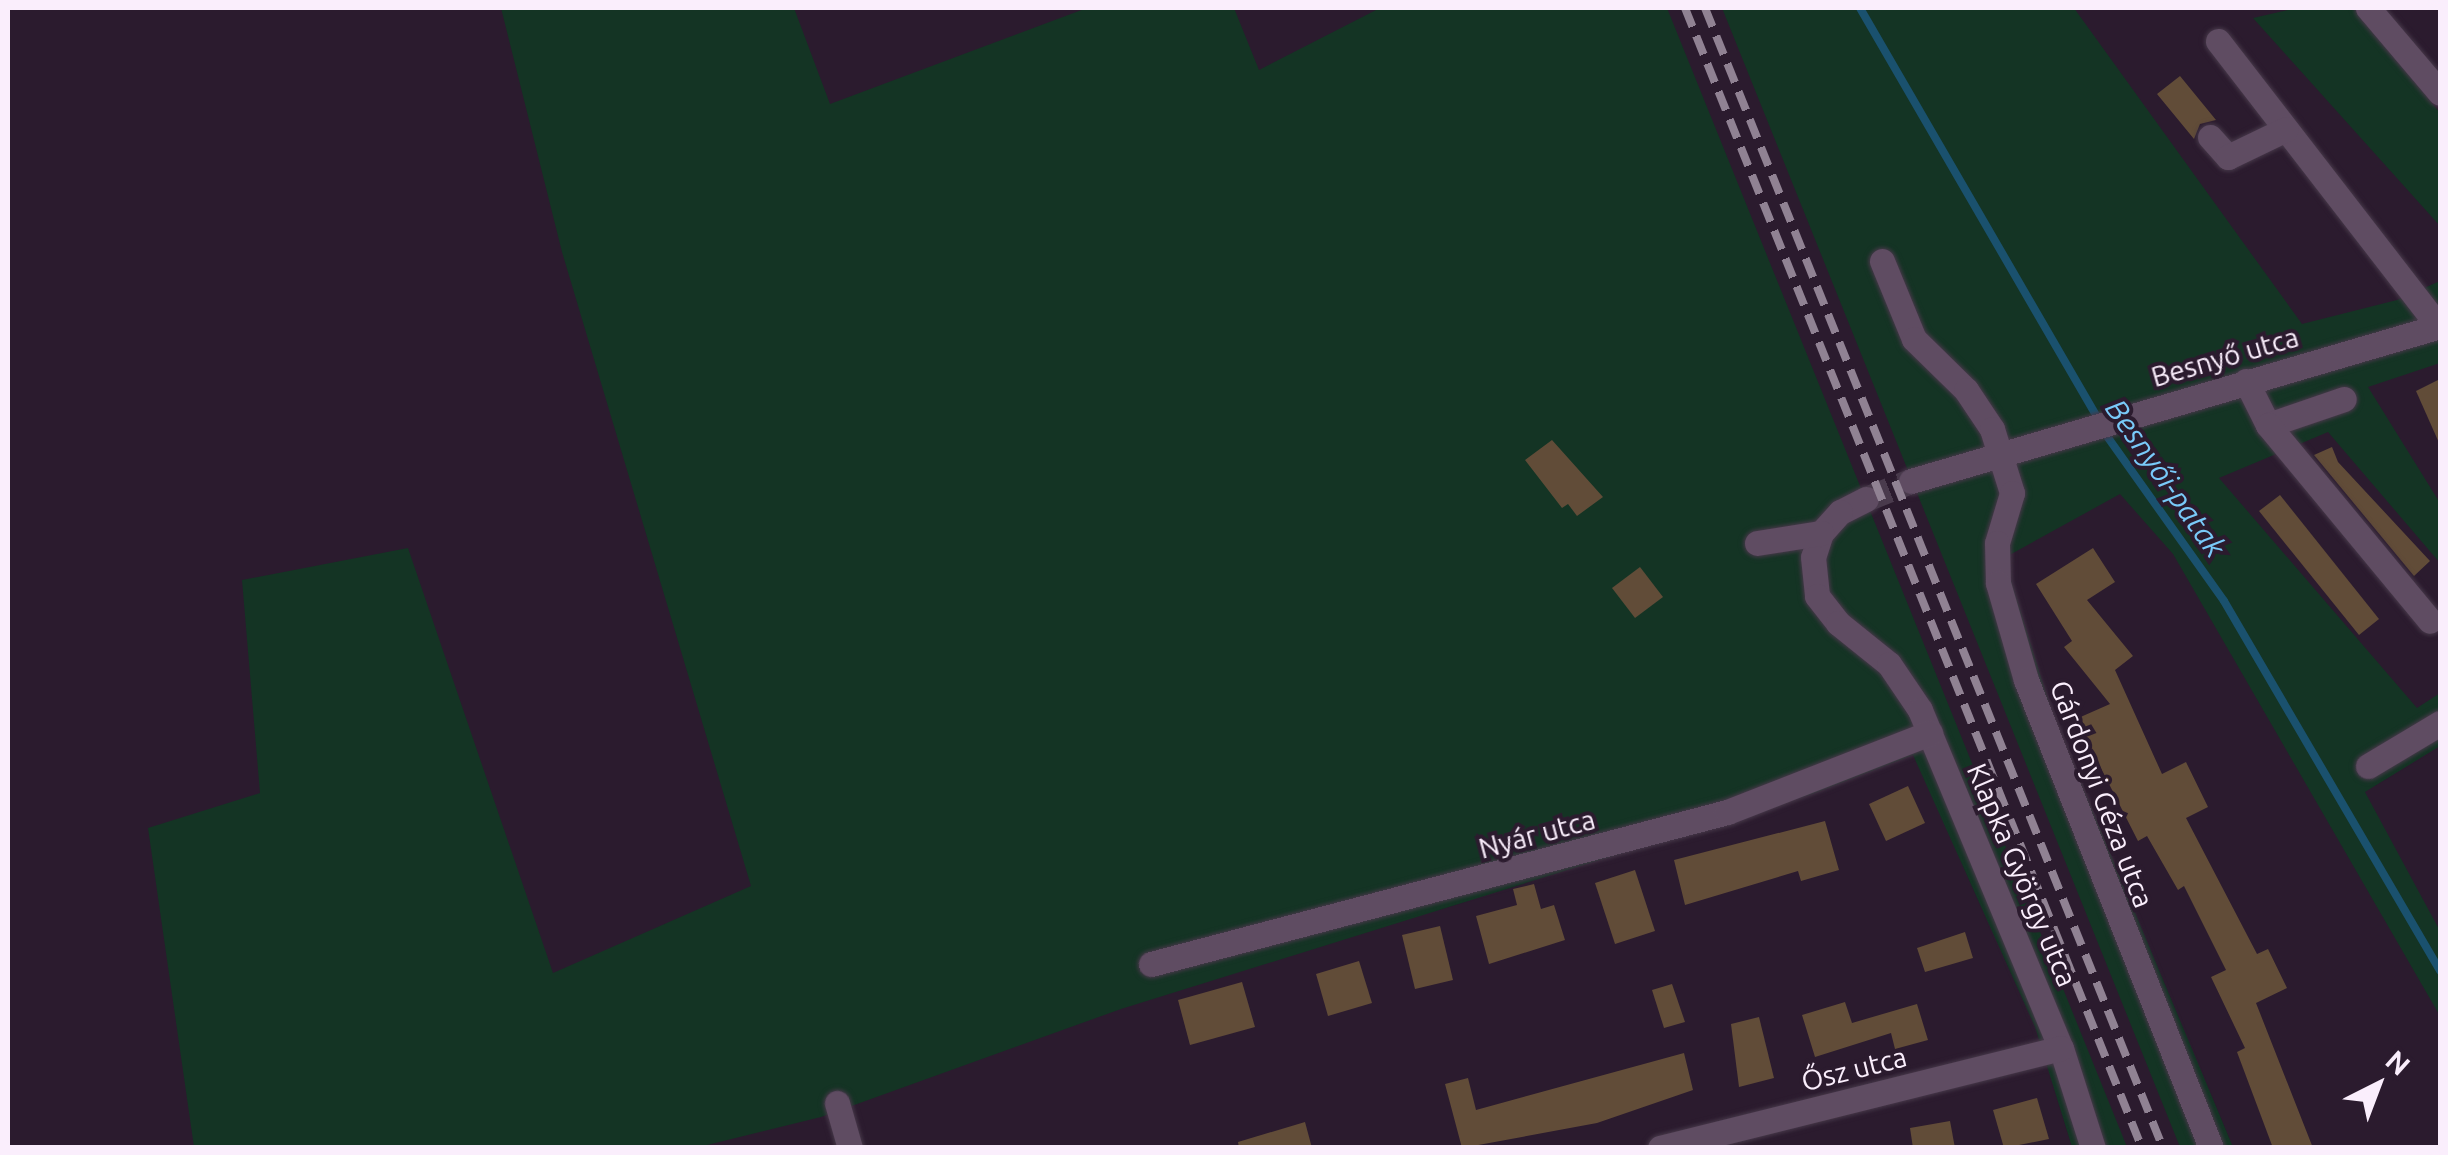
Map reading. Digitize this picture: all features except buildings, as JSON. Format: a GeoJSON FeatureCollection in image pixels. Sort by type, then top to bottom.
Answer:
{"type":"FeatureCollection","features":[{"type":"Feature","properties":{"kind":"street"},"geometry":{"type":"LineString","coordinates":[[2368,8],[2440,93]]}},
{"type":"Feature","properties":{"kind":"street"},"geometry":{"type":"LineString","coordinates":[[2218,41],[2440,327]]}},
{"type":"Feature","properties":{"kind":"street"},"geometry":{"type":"LineString","coordinates":[[2210,137],[2228,157],[2286,128]]}},
{"type":"Feature","properties":{"kind":"street","name":"Gárdonyi Géza utca"},"geometry":{"type":"LineString","coordinates":[[1882,261],[1914,339],[1979,405],[2000,452],[2012,493],[1997,543],[1996,572],[2026,680],[2211,1148]]}},
{"type":"Feature","properties":{"kind":"street","name":"Besnyő utca"},"geometry":{"type":"LineString","coordinates":[[1911,481],[2440,327]]}},
{"type":"Feature","properties":{"kind":"street"},"geometry":{"type":"LineString","coordinates":[[2246,381],[2268,426],[2430,621]]}},
{"type":"Feature","properties":{"kind":"street"},"geometry":{"type":"LineString","coordinates":[[2268,426],[2344,399]]}},
{"type":"Feature","properties":{"kind":"street"},"geometry":{"type":"LineString","coordinates":[[1757,543],[1821,533],[1840,512],[1866,499]]}},
{"type":"Feature","properties":{"kind":"street","name":"Klapka György utca"},"geometry":{"type":"LineString","coordinates":[[1821,533],[1812,566],[1817,596],[1829,615],[1864,643],[1907,687],[2062,1048],[2093,1148]]}},
{"type":"Feature","properties":{"kind":"street"},"geometry":{"type":"LineString","coordinates":[[2368,766],[2440,723]]}},
{"type":"Feature","properties":{"kind":"street","name":"Nyár utca"},"geometry":{"type":"LineString","coordinates":[[1151,964],[1728,812],[1930,733]]}},
{"type":"Feature","properties":{"kind":"street","name":"Ősz utca"},"geometry":{"type":"LineString","coordinates":[[1660,1148],[2062,1048]]}},
{"type":"Feature","properties":{"kind":"street"},"geometry":{"type":"LineString","coordinates":[[837,1103],[850,1148]]}},
{"type":"Feature","properties":{"kind":"green space"},"geometry":{"type":"Polygon","coordinates":[[[501,8],[794,8],[830,104],[1087,8],[1234,8],[1259,70],[1380,8],[1667,8],[2127,1147],[2072,1147],[2035,1027],[1913,755],[1812,794],[1121,1009],[821,1117],[695,1148],[194,1147],[148,828],[260,793],[242,580],[408,548],[553,973],[751,886],[562,252],[501,8]]]}},
{"type":"Feature","properties":{"kind":"green space"},"geometry":{"type":"Polygon","coordinates":[[[1722,8],[2074,8],[2302,324],[2397,300],[2440,281],[2440,363],[2368,387],[2440,503],[2440,563],[2328,432],[2219,478],[2417,708],[2440,693],[2440,746],[2365,792],[2440,931],[2440,1016],[2173,554],[2120,494],[2004,558],[2054,719],[2233,1147],[2180,1147],[1722,8]]]}},
{"type":"Feature","properties":{"kind":"green space"},"geometry":{"type":"Polygon","coordinates":[[[2297,8],[2355,8],[2440,113],[2440,226],[2253,18],[2297,8]]]}},
{"type":"Feature","properties":{"kind":"waterway","name":"Besnyői-patak"},"geometry":{"type":"LineString","coordinates":[[1860,8],[2098,419]]}},
{"type":"Feature","properties":{"kind":"waterway","name":"Besnyői-patak"},"geometry":{"type":"LineString","coordinates":[[2104,432],[2224,601],[2440,970]]}},
{"type":"Feature","properties":{"kind":"tunnel"},"geometry":{"type":"LineString","coordinates":[[1866,499],[1911,481]]}},
{"type":"Feature","properties":{"kind":"railway"},"geometry":{"type":"LineString","coordinates":[[1685,8],[2142,1148]]}},
{"type":"Feature","properties":{"kind":"railway"},"geometry":{"type":"LineString","coordinates":[[1705,8],[2163,1148]]}}]}
